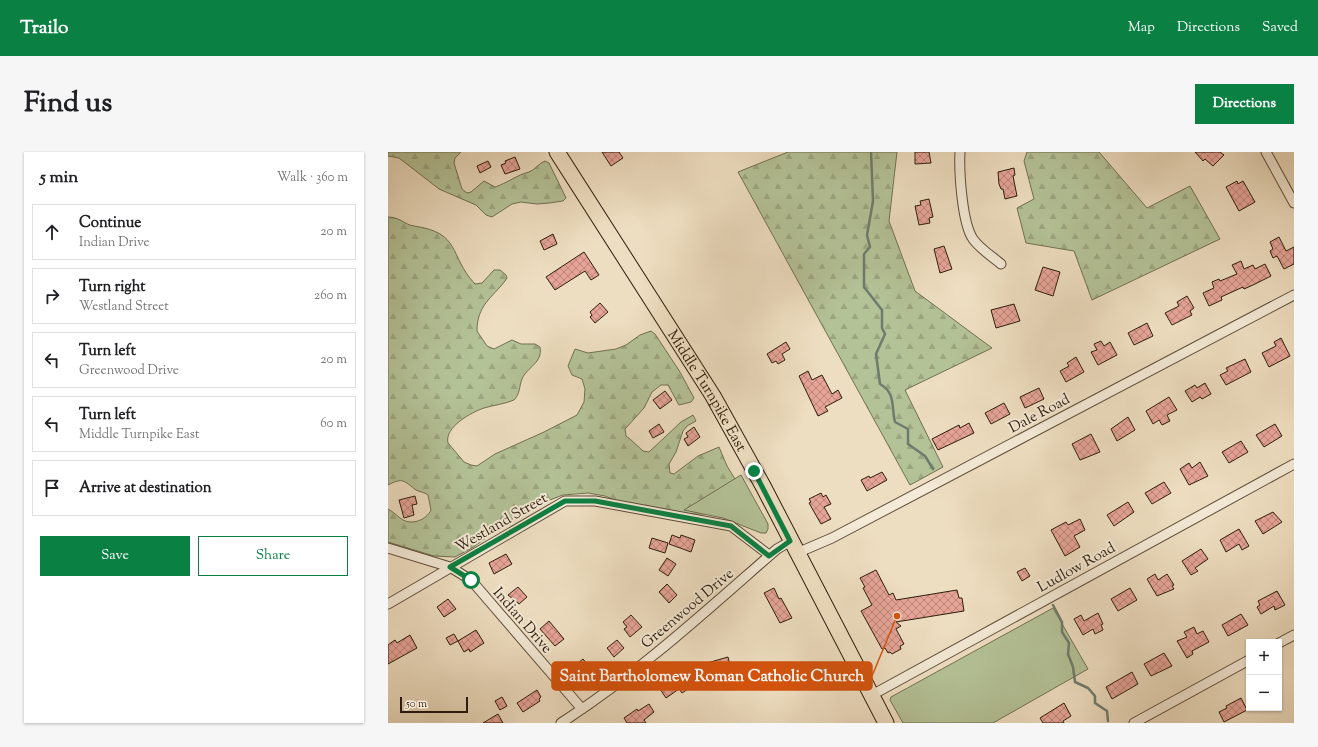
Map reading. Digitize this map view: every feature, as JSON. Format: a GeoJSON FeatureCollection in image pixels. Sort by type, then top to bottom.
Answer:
{"type":"FeatureCollection","features":[{"type":"Feature","properties":{"kind":"main road","name":"Middle Turnpike East"},"geometry":{"type":"LineString","coordinates":[[557,152],[713,396],[763,486],[886,723]]}},
{"type":"Feature","properties":{"kind":"street"},"geometry":{"type":"LineString","coordinates":[[960,152],[960,170],[964,211],[973,239],[1001,264]]}},
{"type":"Feature","properties":{"kind":"street"},"geometry":{"type":"LineString","coordinates":[[1266,152],[1294,203]]}},
{"type":"Feature","properties":{"kind":"street","name":"Dale Road"},"geometry":{"type":"LineString","coordinates":[[794,547],[832,538],[1294,295]]}},
{"type":"Feature","properties":{"kind":"street","name":"Ludlow Road"},"geometry":{"type":"LineString","coordinates":[[872,695],[1294,464]]}},
{"type":"Feature","properties":{"kind":"street","name":"Westland Street"},"geometry":{"type":"LineString","coordinates":[[388,604],[565,501],[595,501],[731,526],[769,556]]}},
{"type":"Feature","properties":{"kind":"street","name":"Greenwood Drive"},"geometry":{"type":"LineString","coordinates":[[561,723],[582,709],[649,658],[769,556],[794,547]]}},
{"type":"Feature","properties":{"kind":"street","name":"Indian Drive"},"geometry":{"type":"LineString","coordinates":[[388,548],[450,567],[471,580],[582,709]]}},
{"type":"Feature","properties":{"kind":"street"},"geometry":{"type":"LineString","coordinates":[[1282,641],[1294,635]]}},
{"type":"Feature","properties":{"kind":"street"},"geometry":{"type":"LineString","coordinates":[[1134,723],[1246,662]]}},
{"type":"Feature","properties":{"kind":"green space"},"geometry":{"type":"Polygon","coordinates":[[[388,152],[461,152],[455,158],[454,163],[462,189],[467,193],[471,192],[484,181],[495,187],[531,171],[545,161],[549,163],[566,198],[563,201],[549,203],[537,204],[521,202],[512,204],[492,217],[486,215],[476,205],[439,189],[399,158],[388,156],[388,152]]]}},
{"type":"Feature","properties":{"kind":"green space"},"geometry":{"type":"Polygon","coordinates":[[[788,152],[897,152],[889,221],[915,291],[992,348],[905,390],[943,467],[910,485],[738,172],[788,152]]]}},
{"type":"Feature","properties":{"kind":"green space"},"geometry":{"type":"Polygon","coordinates":[[[1027,152],[1099,152],[1147,208],[1190,186],[1220,239],[1092,300],[1074,251],[1026,243],[1017,208],[1034,199],[1024,161],[1027,152]]]}},
{"type":"Feature","properties":{"kind":"green space"},"geometry":{"type":"Polygon","coordinates":[[[388,217],[396,218],[411,225],[429,229],[440,234],[452,247],[461,264],[475,284],[482,283],[494,270],[500,270],[506,275],[507,278],[505,281],[482,308],[478,322],[477,331],[487,346],[494,349],[512,340],[521,344],[535,344],[540,347],[539,357],[524,375],[514,400],[484,408],[473,413],[460,421],[450,431],[448,443],[464,462],[477,466],[495,454],[577,415],[584,402],[585,389],[582,379],[572,375],[568,366],[575,349],[588,353],[616,349],[626,345],[640,335],[651,331],[655,334],[680,372],[694,398],[691,402],[679,405],[668,385],[661,385],[652,392],[644,408],[625,429],[626,436],[643,451],[649,452],[681,422],[693,415],[696,421],[687,426],[683,431],[676,452],[669,464],[670,473],[674,474],[698,456],[719,447],[727,466],[754,510],[752,529],[729,518],[708,514],[689,514],[621,503],[605,496],[588,493],[563,495],[528,508],[472,548],[455,557],[434,556],[388,542],[388,509],[403,520],[411,522],[423,519],[431,510],[428,495],[416,490],[403,481],[397,481],[388,485],[388,217]]]}},
{"type":"Feature","properties":{"kind":"green space"},"geometry":{"type":"Polygon","coordinates":[[[741,475],[768,524],[766,533],[761,533],[723,518],[684,510],[741,475]]]}},
{"type":"Feature","properties":{"kind":"green space"},"geometry":{"type":"Polygon","coordinates":[[[1053,608],[1088,669],[993,723],[903,723],[890,700],[891,697],[1053,608]]]}},
{"type":"Feature","properties":{"kind":"building"},"geometry":{"type":"Polygon","coordinates":[[[602,152],[619,152],[623,158],[611,166],[602,152]]]}},
{"type":"Feature","properties":{"kind":"building"},"geometry":{"type":"Polygon","coordinates":[[[915,152],[929,152],[931,163],[915,164],[915,152]]]}},
{"type":"Feature","properties":{"kind":"building"},"geometry":{"type":"Polygon","coordinates":[[[1195,152],[1220,152],[1224,155],[1213,166],[1205,159],[1203,161],[1195,152]]]}},
{"type":"Feature","properties":{"kind":"building"},"geometry":{"type":"Polygon","coordinates":[[[515,157],[520,169],[505,174],[501,165],[506,163],[505,161],[515,157]]]}},
{"type":"Feature","properties":{"kind":"building"},"geometry":{"type":"Polygon","coordinates":[[[488,161],[491,167],[480,173],[477,166],[488,161]]]}},
{"type":"Feature","properties":{"kind":"building"},"geometry":{"type":"Polygon","coordinates":[[[1014,168],[1015,175],[1013,176],[1017,196],[1005,199],[1003,189],[1001,189],[999,184],[998,172],[1014,168]]]}},
{"type":"Feature","properties":{"kind":"building"},"geometry":{"type":"Polygon","coordinates":[[[1237,181],[1238,184],[1243,181],[1255,202],[1239,211],[1226,187],[1237,181]]]}},
{"type":"Feature","properties":{"kind":"building"},"geometry":{"type":"Polygon","coordinates":[[[929,199],[933,217],[929,218],[930,223],[919,225],[915,206],[921,205],[920,201],[929,199]]]}},
{"type":"Feature","properties":{"kind":"building"},"geometry":{"type":"Polygon","coordinates":[[[553,234],[557,244],[544,250],[540,241],[553,234]]]}},
{"type":"Feature","properties":{"kind":"building"},"geometry":{"type":"Polygon","coordinates":[[[1279,237],[1286,251],[1294,247],[1294,264],[1284,269],[1277,256],[1273,258],[1270,251],[1273,249],[1270,242],[1279,237]]]}},
{"type":"Feature","properties":{"kind":"building"},"geometry":{"type":"Polygon","coordinates":[[[944,246],[952,269],[940,273],[934,249],[944,246]]]}},
{"type":"Feature","properties":{"kind":"building"},"geometry":{"type":"Polygon","coordinates":[[[584,252],[599,275],[591,280],[585,271],[555,290],[546,277],[584,252]]]}},
{"type":"Feature","properties":{"kind":"building"},"geometry":{"type":"Polygon","coordinates":[[[1241,261],[1244,269],[1253,265],[1255,269],[1265,264],[1271,276],[1244,289],[1243,287],[1221,297],[1222,300],[1209,306],[1203,293],[1214,288],[1212,282],[1219,279],[1220,281],[1237,274],[1232,265],[1241,261]]]}},
{"type":"Feature","properties":{"kind":"building"},"geometry":{"type":"Polygon","coordinates":[[[1043,267],[1060,272],[1053,296],[1035,290],[1043,267]]]}},
{"type":"Feature","properties":{"kind":"building"},"geometry":{"type":"Polygon","coordinates":[[[1187,296],[1194,308],[1190,311],[1192,315],[1172,325],[1165,313],[1179,306],[1177,302],[1187,296]]]}},
{"type":"Feature","properties":{"kind":"building"},"geometry":{"type":"Polygon","coordinates":[[[600,303],[608,312],[595,323],[590,317],[592,315],[590,312],[600,303]]]}},
{"type":"Feature","properties":{"kind":"building"},"geometry":{"type":"Polygon","coordinates":[[[1014,304],[1020,321],[996,328],[991,310],[1014,304]]]}},
{"type":"Feature","properties":{"kind":"building"},"geometry":{"type":"Polygon","coordinates":[[[1147,323],[1153,336],[1134,345],[1128,333],[1147,323]]]}},
{"type":"Feature","properties":{"kind":"building"},"geometry":{"type":"Polygon","coordinates":[[[1281,338],[1290,356],[1269,367],[1262,353],[1276,346],[1274,342],[1281,338]]]}},
{"type":"Feature","properties":{"kind":"building"},"geometry":{"type":"Polygon","coordinates":[[[1101,341],[1104,346],[1110,342],[1117,355],[1098,365],[1091,352],[1097,350],[1094,344],[1101,341]]]}},
{"type":"Feature","properties":{"kind":"building"},"geometry":{"type":"Polygon","coordinates":[[[786,342],[790,349],[782,354],[785,360],[778,364],[776,361],[772,363],[767,354],[786,342]]]}},
{"type":"Feature","properties":{"kind":"building"},"geometry":{"type":"Polygon","coordinates":[[[1076,357],[1084,372],[1066,382],[1060,371],[1069,366],[1067,363],[1076,357]]]}},
{"type":"Feature","properties":{"kind":"building"},"geometry":{"type":"Polygon","coordinates":[[[1245,359],[1251,372],[1226,385],[1220,375],[1228,371],[1226,368],[1245,359]]]}},
{"type":"Feature","properties":{"kind":"building"},"geometry":{"type":"Polygon","coordinates":[[[808,371],[812,380],[822,375],[832,394],[838,390],[842,398],[825,407],[828,411],[818,416],[799,376],[808,371]]]}},
{"type":"Feature","properties":{"kind":"building"},"geometry":{"type":"Polygon","coordinates":[[[1205,383],[1211,394],[1202,399],[1200,397],[1192,402],[1185,391],[1195,385],[1197,388],[1205,383]]]}},
{"type":"Feature","properties":{"kind":"building"},"geometry":{"type":"Polygon","coordinates":[[[1039,388],[1044,399],[1025,408],[1020,397],[1039,388]]]}},
{"type":"Feature","properties":{"kind":"building"},"geometry":{"type":"Polygon","coordinates":[[[665,391],[672,400],[660,409],[653,400],[665,391]]]}},
{"type":"Feature","properties":{"kind":"building"},"geometry":{"type":"Polygon","coordinates":[[[1169,397],[1177,410],[1167,415],[1170,421],[1162,425],[1159,420],[1153,424],[1146,411],[1169,397]]]}},
{"type":"Feature","properties":{"kind":"building"},"geometry":{"type":"Polygon","coordinates":[[[1004,403],[1010,414],[991,424],[985,413],[1004,403]]]}},
{"type":"Feature","properties":{"kind":"building"},"geometry":{"type":"Polygon","coordinates":[[[1128,417],[1135,430],[1117,441],[1111,429],[1128,417]]]}},
{"type":"Feature","properties":{"kind":"building"},"geometry":{"type":"Polygon","coordinates":[[[969,423],[974,433],[938,450],[932,439],[959,425],[960,428],[969,423]]]}},
{"type":"Feature","properties":{"kind":"building"},"geometry":{"type":"Polygon","coordinates":[[[659,424],[664,432],[653,438],[649,431],[659,424]]]}},
{"type":"Feature","properties":{"kind":"building"},"geometry":{"type":"Polygon","coordinates":[[[1275,424],[1282,436],[1264,447],[1256,435],[1275,424]]]}},
{"type":"Feature","properties":{"kind":"building"},"geometry":{"type":"Polygon","coordinates":[[[694,427],[700,437],[688,446],[684,439],[688,437],[686,433],[694,427]]]}},
{"type":"Feature","properties":{"kind":"building"},"geometry":{"type":"Polygon","coordinates":[[[1091,434],[1100,452],[1080,460],[1072,444],[1091,434]]]}},
{"type":"Feature","properties":{"kind":"building"},"geometry":{"type":"Polygon","coordinates":[[[1241,441],[1248,452],[1229,463],[1222,452],[1241,441]]]}},
{"type":"Feature","properties":{"kind":"building"},"geometry":{"type":"Polygon","coordinates":[[[1200,462],[1208,476],[1189,485],[1180,469],[1189,463],[1192,468],[1200,462]]]}},
{"type":"Feature","properties":{"kind":"building"},"geometry":{"type":"Polygon","coordinates":[[[882,472],[887,480],[867,491],[861,480],[869,476],[870,478],[882,472]]]}},
{"type":"Feature","properties":{"kind":"building"},"geometry":{"type":"Polygon","coordinates":[[[1164,482],[1171,493],[1152,504],[1145,493],[1164,482]]]}},
{"type":"Feature","properties":{"kind":"building"},"geometry":{"type":"Polygon","coordinates":[[[821,493],[823,497],[826,495],[831,504],[824,507],[831,519],[821,524],[809,503],[811,502],[809,499],[821,493]]]}},
{"type":"Feature","properties":{"kind":"building"},"geometry":{"type":"Polygon","coordinates":[[[415,496],[417,504],[412,505],[414,515],[404,518],[399,500],[415,496]]]}},
{"type":"Feature","properties":{"kind":"building"},"geometry":{"type":"Polygon","coordinates":[[[1128,502],[1134,512],[1114,526],[1107,515],[1128,502]]]}},
{"type":"Feature","properties":{"kind":"building"},"geometry":{"type":"Polygon","coordinates":[[[1273,512],[1282,522],[1263,534],[1255,521],[1273,512]]]}},
{"type":"Feature","properties":{"kind":"building"},"geometry":{"type":"Polygon","coordinates":[[[1080,519],[1085,530],[1074,536],[1080,547],[1065,556],[1051,530],[1066,522],[1068,525],[1080,519]]]}},
{"type":"Feature","properties":{"kind":"building"},"geometry":{"type":"Polygon","coordinates":[[[1239,529],[1249,546],[1242,550],[1239,544],[1226,552],[1220,540],[1239,529]]]}},
{"type":"Feature","properties":{"kind":"building"},"geometry":{"type":"Polygon","coordinates":[[[672,535],[680,538],[681,535],[695,540],[691,552],[669,544],[672,535]]]}},
{"type":"Feature","properties":{"kind":"building"},"geometry":{"type":"Polygon","coordinates":[[[652,538],[668,543],[665,553],[649,548],[652,538]]]}},
{"type":"Feature","properties":{"kind":"building"},"geometry":{"type":"Polygon","coordinates":[[[1201,549],[1208,559],[1195,568],[1198,571],[1191,575],[1182,561],[1201,549]]]}},
{"type":"Feature","properties":{"kind":"building"},"geometry":{"type":"Polygon","coordinates":[[[506,554],[512,564],[494,574],[489,563],[506,554]]]}},
{"type":"Feature","properties":{"kind":"building"},"geometry":{"type":"Polygon","coordinates":[[[667,558],[676,564],[668,576],[659,570],[667,558]]]}},
{"type":"Feature","properties":{"kind":"building"},"geometry":{"type":"Polygon","coordinates":[[[1025,568],[1030,576],[1022,581],[1017,572],[1025,568]]]}},
{"type":"Feature","properties":{"kind":"building"},"geometry":{"type":"Polygon","coordinates":[[[876,570],[889,595],[893,593],[896,600],[957,590],[959,598],[962,598],[964,611],[896,622],[901,626],[896,629],[904,644],[900,646],[901,649],[892,654],[890,652],[888,653],[885,648],[882,649],[861,611],[872,605],[863,588],[865,587],[860,578],[876,570]]]}},
{"type":"Feature","properties":{"kind":"building"},"geometry":{"type":"Polygon","coordinates":[[[1155,574],[1158,580],[1167,574],[1174,585],[1172,586],[1174,589],[1157,596],[1147,579],[1155,574]]]}},
{"type":"Feature","properties":{"kind":"building"},"geometry":{"type":"Polygon","coordinates":[[[667,584],[677,595],[669,603],[659,592],[667,584]]]}},
{"type":"Feature","properties":{"kind":"building"},"geometry":{"type":"Polygon","coordinates":[[[518,587],[527,597],[519,604],[508,595],[518,587]]]}},
{"type":"Feature","properties":{"kind":"building"},"geometry":{"type":"Polygon","coordinates":[[[774,588],[779,599],[781,598],[792,618],[780,623],[764,593],[774,588]]]}},
{"type":"Feature","properties":{"kind":"building"},"geometry":{"type":"Polygon","coordinates":[[[1130,588],[1137,600],[1118,611],[1111,599],[1130,588]]]}},
{"type":"Feature","properties":{"kind":"building"},"geometry":{"type":"Polygon","coordinates":[[[1277,591],[1285,605],[1275,610],[1274,606],[1261,614],[1257,607],[1260,605],[1258,601],[1277,591]]]}},
{"type":"Feature","properties":{"kind":"building"},"geometry":{"type":"Polygon","coordinates":[[[448,599],[456,609],[444,617],[437,607],[448,599]]]}},
{"type":"Feature","properties":{"kind":"building"},"geometry":{"type":"Polygon","coordinates":[[[1098,613],[1103,624],[1101,625],[1103,630],[1095,634],[1093,629],[1083,635],[1074,619],[1081,615],[1084,621],[1098,613]]]}},
{"type":"Feature","properties":{"kind":"building"},"geometry":{"type":"Polygon","coordinates":[[[1241,614],[1248,625],[1228,636],[1222,625],[1241,614]]]}},
{"type":"Feature","properties":{"kind":"building"},"geometry":{"type":"Polygon","coordinates":[[[631,615],[642,627],[630,637],[624,629],[627,627],[623,622],[631,615]]]}},
{"type":"Feature","properties":{"kind":"building"},"geometry":{"type":"Polygon","coordinates":[[[549,621],[564,639],[555,646],[540,629],[549,621]]]}},
{"type":"Feature","properties":{"kind":"building"},"geometry":{"type":"Polygon","coordinates":[[[1194,627],[1197,634],[1203,631],[1209,642],[1192,651],[1193,654],[1187,658],[1177,641],[1187,637],[1184,632],[1194,627]]]}},
{"type":"Feature","properties":{"kind":"building"},"geometry":{"type":"Polygon","coordinates":[[[476,630],[484,643],[470,652],[469,649],[464,652],[458,641],[476,630]]]}},
{"type":"Feature","properties":{"kind":"building"},"geometry":{"type":"Polygon","coordinates":[[[454,634],[458,641],[450,645],[446,638],[454,634]]]}},
{"type":"Feature","properties":{"kind":"building"},"geometry":{"type":"Polygon","coordinates":[[[410,635],[417,648],[388,664],[388,645],[395,640],[397,643],[410,635]]]}},
{"type":"Feature","properties":{"kind":"building"},"geometry":{"type":"Polygon","coordinates":[[[617,640],[624,648],[614,657],[607,648],[617,640]]]}},
{"type":"Feature","properties":{"kind":"building"},"geometry":{"type":"Polygon","coordinates":[[[1164,653],[1172,666],[1151,676],[1144,664],[1164,653]]]}},
{"type":"Feature","properties":{"kind":"building"},"geometry":{"type":"Polygon","coordinates":[[[728,657],[731,668],[711,676],[707,663],[728,657]]]}},
{"type":"Feature","properties":{"kind":"building"},"geometry":{"type":"Polygon","coordinates":[[[583,659],[597,676],[587,684],[573,667],[583,659]]]}},
{"type":"Feature","properties":{"kind":"building"},"geometry":{"type":"Polygon","coordinates":[[[1132,672],[1138,684],[1112,699],[1106,687],[1132,672]]]}},
{"type":"Feature","properties":{"kind":"building"},"geometry":{"type":"Polygon","coordinates":[[[681,679],[688,689],[682,693],[679,689],[666,698],[658,686],[664,682],[666,684],[673,680],[675,683],[681,679]]]}},
{"type":"Feature","properties":{"kind":"building"},"geometry":{"type":"Polygon","coordinates":[[[537,690],[541,697],[539,699],[540,701],[523,712],[517,703],[537,690]]]}},
{"type":"Feature","properties":{"kind":"building"},"geometry":{"type":"Polygon","coordinates":[[[502,697],[507,706],[500,710],[495,701],[502,697]]]}},
{"type":"Feature","properties":{"kind":"building"},"geometry":{"type":"Polygon","coordinates":[[[1241,698],[1246,711],[1224,722],[1219,712],[1227,708],[1226,706],[1241,698]]]}},
{"type":"Feature","properties":{"kind":"building"},"geometry":{"type":"Polygon","coordinates":[[[1064,703],[1071,716],[1063,721],[1064,723],[1043,723],[1040,718],[1064,703]]]}},
{"type":"Feature","properties":{"kind":"building"},"geometry":{"type":"Polygon","coordinates":[[[649,704],[654,712],[644,720],[646,723],[627,723],[624,718],[637,709],[638,711],[649,704]]]}},
{"type":"Feature","properties":{"kind":"building"},"geometry":{"type":"Polygon","coordinates":[[[498,714],[503,723],[483,723],[498,714]]]}},
{"type":"Feature","properties":{"kind":"waterway"},"geometry":{"type":"LineString","coordinates":[[871,152],[873,201],[867,235],[870,247],[864,254],[864,287],[882,310],[882,328],[885,334],[876,354],[880,384],[889,391],[891,396],[895,422],[908,429],[908,444],[925,456],[933,469]]}},
{"type":"Feature","properties":{"kind":"waterway"},"geometry":{"type":"LineString","coordinates":[[1053,605],[1062,622],[1062,632],[1069,643],[1068,654],[1073,667],[1075,682],[1088,688],[1095,696],[1095,703],[1107,711],[1108,721]]}},
{"type":"Feature","properties":{"kind":"place","name":"Saint Bartholomew Roman Catholic Church"},"geometry":{"type":"Point","coordinates":[897,616]}},
{"type":"Feature","properties":{"kind":"route"},"geometry":{"type":"LineString","coordinates":[[471,580],[450,567],[565,501],[595,501],[731,526],[769,556],[790,541],[754,471]]}}]}
